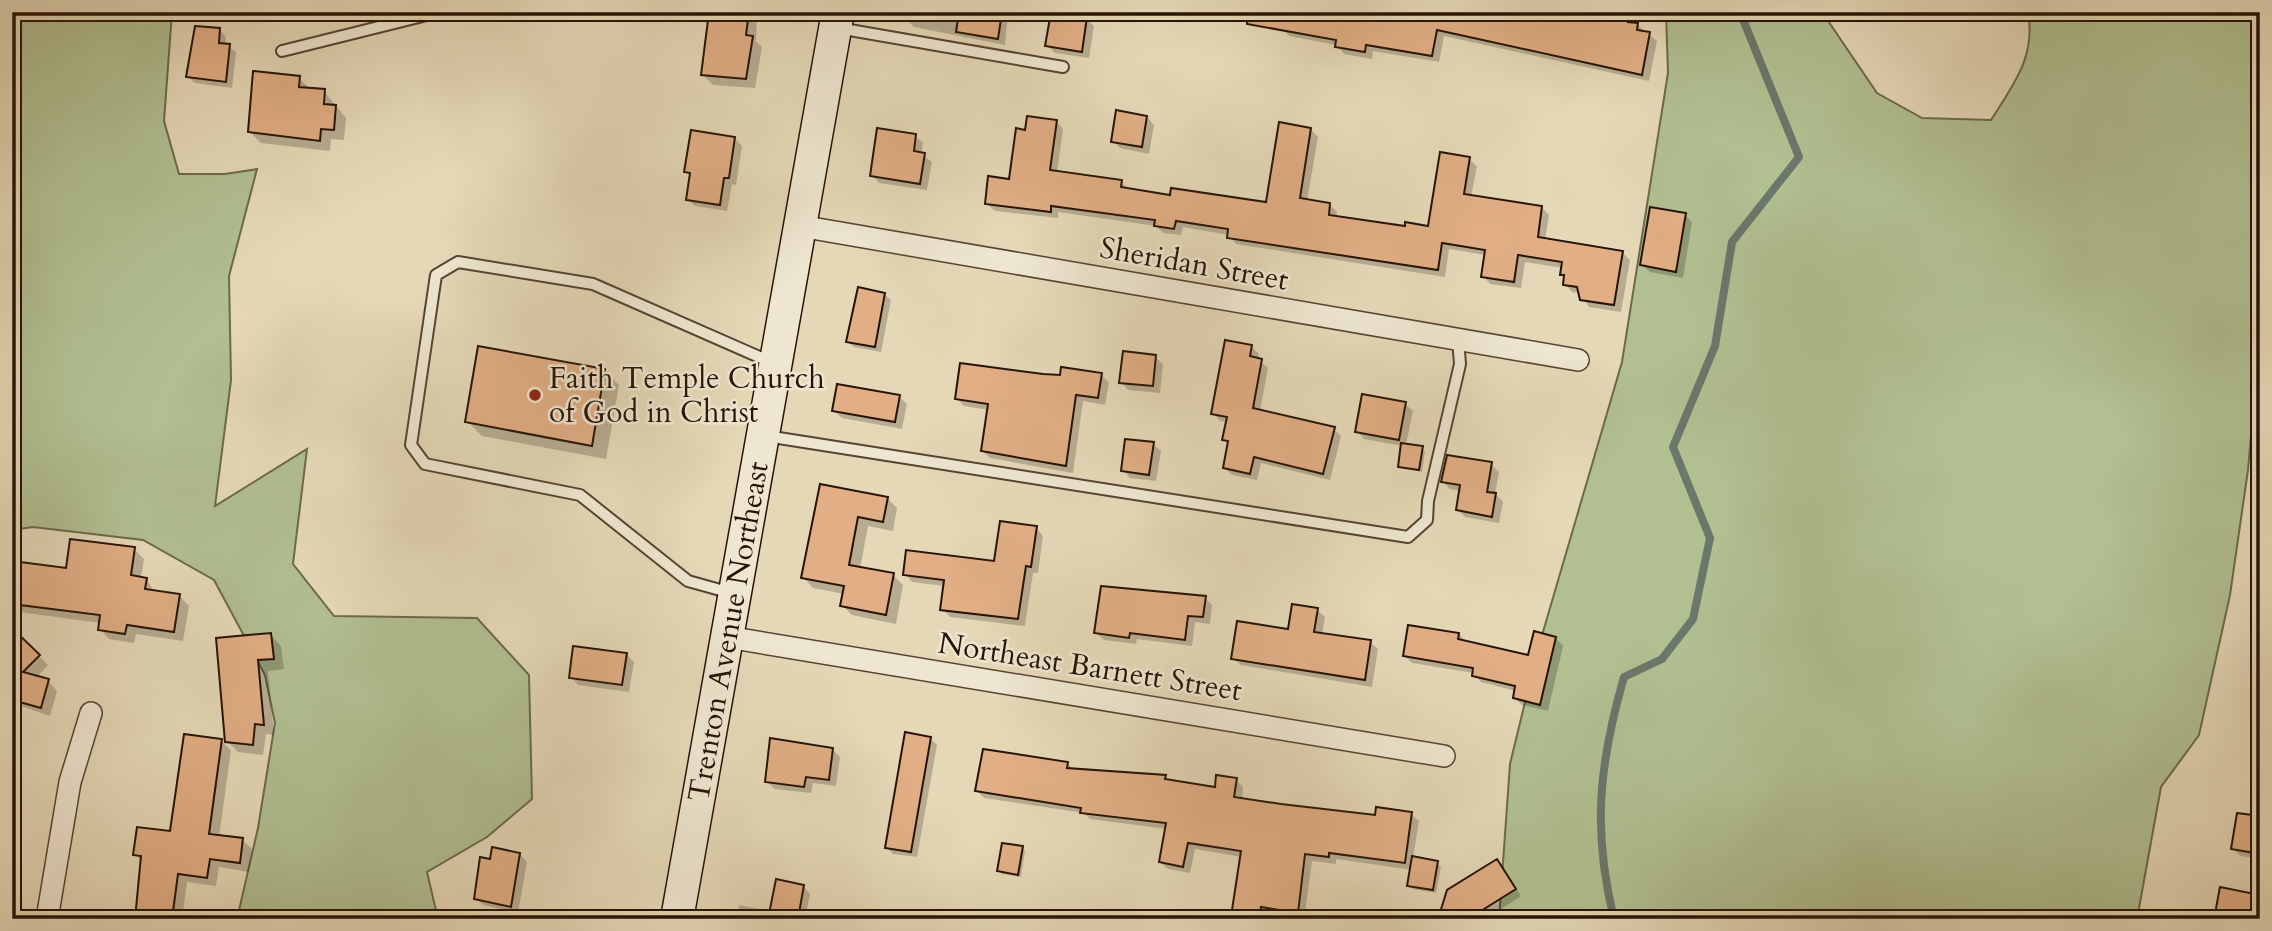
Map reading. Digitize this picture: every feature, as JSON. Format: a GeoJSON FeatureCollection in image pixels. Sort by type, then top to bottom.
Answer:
{"type":"FeatureCollection","features":[{"type":"Feature","properties":{"kind":"main road","name":"Trenton Avenue Northeast"},"geometry":{"type":"LineString","coordinates":[[677,919],[837,20]]}},
{"type":"Feature","properties":{"kind":"street","name":"Sheridan Street"},"geometry":{"type":"LineString","coordinates":[[800,226],[1578,360]]}},
{"type":"Feature","properties":{"kind":"street","name":"Northeast Barnett Street"},"geometry":{"type":"LineString","coordinates":[[727,637],[1444,755]]}},
{"type":"Feature","properties":{"kind":"street"},"geometry":{"type":"LineString","coordinates":[[47,919],[70,782],[91,713]]}},
{"type":"Feature","properties":{"kind":"lane"},"geometry":{"type":"LineString","coordinates":[[282,51],[439,12]]}},
{"type":"Feature","properties":{"kind":"lane"},"geometry":{"type":"LineString","coordinates":[[837,20],[1063,67]]}},
{"type":"Feature","properties":{"kind":"lane"},"geometry":{"type":"LineString","coordinates":[[735,594],[688,581],[580,495],[425,464],[411,445],[436,275],[458,262],[593,284],[776,364]]}},
{"type":"Feature","properties":{"kind":"lane"},"geometry":{"type":"LineString","coordinates":[[763,435],[1408,537],[1427,520],[1460,364],[1458,339]]}},
{"type":"Feature","properties":{"kind":"green space"},"geometry":{"type":"Polygon","coordinates":[[[12,12],[172,12],[164,121],[179,174],[225,174],[257,169],[229,276],[231,380],[215,506],[307,449],[293,564],[334,616],[477,618],[529,675],[532,799],[487,837],[427,872],[438,919],[237,919],[258,828],[275,723],[265,675],[214,580],[143,540],[33,527],[12,530],[12,12]]]}},
{"type":"Feature","properties":{"kind":"green space"},"geometry":{"type":"Polygon","coordinates":[[[1666,12],[1822,12],[1877,93],[1922,118],[1991,120],[2015,82],[2026,56],[2030,28],[2028,12],[2260,12],[2260,331],[2248,470],[2230,595],[2199,735],[2161,787],[2137,919],[1499,919],[1510,764],[1538,649],[1622,362],[1668,73],[1666,12]]]}},
{"type":"Feature","properties":{"kind":"building"},"geometry":{"type":"Polygon","coordinates":[[[709,12],[749,12],[746,35],[753,36],[746,79],[701,75],[709,12]]]}},
{"type":"Feature","properties":{"kind":"building"},"geometry":{"type":"Polygon","coordinates":[[[959,12],[1002,12],[998,39],[956,32],[959,12]]]}},
{"type":"Feature","properties":{"kind":"building"},"geometry":{"type":"Polygon","coordinates":[[[1051,12],[1087,17],[1082,52],[1045,46],[1051,12]]]}},
{"type":"Feature","properties":{"kind":"building"},"geometry":{"type":"Polygon","coordinates":[[[1248,12],[1630,12],[1628,22],[1638,23],[1637,30],[1650,32],[1642,75],[1437,30],[1432,56],[1366,45],[1365,52],[1335,47],[1336,40],[1247,24],[1248,12]]]}},
{"type":"Feature","properties":{"kind":"building"},"geometry":{"type":"Polygon","coordinates":[[[195,26],[220,28],[219,43],[230,44],[226,82],[186,77],[195,26]]]}},
{"type":"Feature","properties":{"kind":"building"},"geometry":{"type":"Polygon","coordinates":[[[253,71],[300,76],[299,87],[325,89],[324,104],[336,105],[334,130],[321,129],[320,141],[248,132],[253,71]]]}},
{"type":"Feature","properties":{"kind":"building"},"geometry":{"type":"Polygon","coordinates":[[[1116,110],[1147,116],[1142,147],[1111,142],[1116,110]]]}},
{"type":"Feature","properties":{"kind":"building"},"geometry":{"type":"Polygon","coordinates":[[[1027,116],[1057,120],[1050,170],[1122,180],[1121,187],[1170,195],[1171,188],[1266,202],[1279,122],[1311,128],[1300,198],[1330,203],[1329,215],[1405,226],[1405,222],[1428,226],[1440,152],[1470,157],[1464,194],[1542,206],[1538,237],[1623,251],[1614,305],[1580,300],[1577,287],[1563,285],[1564,275],[1560,275],[1562,262],[1518,255],[1514,282],[1481,277],[1485,250],[1442,243],[1438,270],[1227,238],[1228,229],[1176,221],[1174,229],[1154,226],[1155,220],[1051,206],[1051,212],[985,204],[988,176],[1009,179],[1016,128],[1025,130],[1027,116]]]}},
{"type":"Feature","properties":{"kind":"building"},"geometry":{"type":"Polygon","coordinates":[[[877,128],[916,134],[914,151],[925,153],[920,184],[870,176],[877,128]]]}},
{"type":"Feature","properties":{"kind":"building"},"geometry":{"type":"Polygon","coordinates":[[[691,130],[735,137],[729,178],[724,178],[720,205],[686,200],[690,173],[684,172],[691,130]]]}},
{"type":"Feature","properties":{"kind":"building"},"geometry":{"type":"Polygon","coordinates":[[[1650,207],[1686,213],[1676,272],[1640,265],[1650,207]]]}},
{"type":"Feature","properties":{"kind":"building"},"geometry":{"type":"Polygon","coordinates":[[[858,287],[885,293],[875,347],[846,342],[858,287]]]}},
{"type":"Feature","properties":{"kind":"building"},"geometry":{"type":"Polygon","coordinates":[[[1225,340],[1252,345],[1250,356],[1262,359],[1253,408],[1335,427],[1323,474],[1254,457],[1250,474],[1223,468],[1228,441],[1222,440],[1227,417],[1211,414],[1225,340]]]}},
{"type":"Feature","properties":{"kind":"building","name":"Faith Temple Church of God in Christ"},"geometry":{"type":"Polygon","coordinates":[[[478,346],[605,369],[592,446],[465,422],[478,346]]]}},
{"type":"Feature","properties":{"kind":"building"},"geometry":{"type":"Polygon","coordinates":[[[1123,351],[1156,355],[1153,386],[1119,383],[1123,351]]]}},
{"type":"Feature","properties":{"kind":"building"},"geometry":{"type":"Polygon","coordinates":[[[960,363],[1043,374],[1060,375],[1061,367],[1102,373],[1098,398],[1076,395],[1066,466],[981,451],[988,404],[955,399],[960,363]]]}},
{"type":"Feature","properties":{"kind":"building"},"geometry":{"type":"Polygon","coordinates":[[[837,384],[900,395],[895,422],[832,411],[837,384]]]}},
{"type":"Feature","properties":{"kind":"building"},"geometry":{"type":"Polygon","coordinates":[[[1362,394],[1406,402],[1399,440],[1355,432],[1362,394]]]}},
{"type":"Feature","properties":{"kind":"building"},"geometry":{"type":"Polygon","coordinates":[[[1125,439],[1154,442],[1149,475],[1121,471],[1125,439]]]}},
{"type":"Feature","properties":{"kind":"building"},"geometry":{"type":"Polygon","coordinates":[[[1401,443],[1423,446],[1419,470],[1398,467],[1401,443]]]}},
{"type":"Feature","properties":{"kind":"building"},"geometry":{"type":"Polygon","coordinates":[[[1447,455],[1492,462],[1487,492],[1496,493],[1492,517],[1456,510],[1460,485],[1441,482],[1447,455]]]}},
{"type":"Feature","properties":{"kind":"building"},"geometry":{"type":"Polygon","coordinates":[[[820,484],[888,497],[883,522],[858,517],[849,565],[894,573],[886,615],[840,606],[844,586],[801,578],[820,484]]]}},
{"type":"Feature","properties":{"kind":"building"},"geometry":{"type":"Polygon","coordinates":[[[1000,521],[1037,526],[1031,567],[1026,566],[1018,619],[940,610],[944,580],[903,575],[906,550],[994,561],[1000,521]]]}},
{"type":"Feature","properties":{"kind":"building"},"geometry":{"type":"Polygon","coordinates":[[[70,539],[135,547],[131,575],[147,578],[145,589],[180,594],[174,632],[127,625],[125,634],[98,630],[100,615],[12,604],[12,561],[66,568],[70,539]]]}},
{"type":"Feature","properties":{"kind":"building"},"geometry":{"type":"Polygon","coordinates":[[[1101,586],[1206,596],[1203,617],[1188,616],[1185,640],[1130,633],[1129,638],[1094,633],[1101,586]]]}},
{"type":"Feature","properties":{"kind":"building"},"geometry":{"type":"Polygon","coordinates":[[[1292,604],[1318,608],[1314,632],[1371,640],[1365,680],[1231,659],[1237,621],[1288,629],[1292,604]]]}},
{"type":"Feature","properties":{"kind":"building"},"geometry":{"type":"Polygon","coordinates":[[[1408,625],[1459,633],[1458,639],[1528,655],[1534,631],[1556,637],[1540,705],[1513,698],[1515,686],[1472,676],[1473,668],[1403,656],[1408,625]]]}},
{"type":"Feature","properties":{"kind":"building"},"geometry":{"type":"Polygon","coordinates":[[[12,628],[40,655],[23,672],[49,679],[41,708],[12,700],[12,628]]]}},
{"type":"Feature","properties":{"kind":"building"},"geometry":{"type":"Polygon","coordinates":[[[271,633],[274,659],[258,660],[264,725],[255,724],[253,745],[225,742],[216,638],[271,633]]]}},
{"type":"Feature","properties":{"kind":"building"},"geometry":{"type":"Polygon","coordinates":[[[573,646],[627,653],[622,685],[569,678],[573,646]]]}},
{"type":"Feature","properties":{"kind":"building"},"geometry":{"type":"Polygon","coordinates":[[[905,732],[931,737],[911,852],[885,848],[905,732]]]}},
{"type":"Feature","properties":{"kind":"building"},"geometry":{"type":"Polygon","coordinates":[[[184,734],[222,739],[209,834],[243,838],[240,863],[210,859],[207,878],[178,874],[172,919],[135,919],[141,856],[133,855],[137,827],[170,831],[184,734]]]}},
{"type":"Feature","properties":{"kind":"building"},"geometry":{"type":"Polygon","coordinates":[[[770,738],[833,748],[829,780],[806,777],[804,787],[765,782],[770,738]]]}},
{"type":"Feature","properties":{"kind":"building"},"geometry":{"type":"Polygon","coordinates":[[[983,749],[1068,762],[1067,768],[1166,775],[1165,779],[1215,787],[1216,775],[1237,778],[1234,797],[1281,804],[1375,815],[1376,807],[1412,812],[1405,863],[1329,853],[1329,857],[1305,854],[1298,913],[1261,907],[1260,914],[1232,910],[1241,851],[1188,843],[1183,867],[1159,862],[1166,823],[1080,813],[1081,808],[975,791],[983,749]]]}},
{"type":"Feature","properties":{"kind":"building"},"geometry":{"type":"Polygon","coordinates":[[[2237,813],[2260,816],[2260,854],[2231,849],[2237,813]]]}},
{"type":"Feature","properties":{"kind":"building"},"geometry":{"type":"Polygon","coordinates":[[[1002,843],[1023,846],[1018,875],[997,871],[1002,843]]]}},
{"type":"Feature","properties":{"kind":"building"},"geometry":{"type":"Polygon","coordinates":[[[492,847],[520,853],[511,907],[474,899],[480,857],[490,859],[492,847]]]}},
{"type":"Feature","properties":{"kind":"building"},"geometry":{"type":"Polygon","coordinates":[[[1412,856],[1438,861],[1433,890],[1407,886],[1412,856]]]}},
{"type":"Feature","properties":{"kind":"building"},"geometry":{"type":"Polygon","coordinates":[[[1497,859],[1516,889],[1468,919],[1438,919],[1447,890],[1497,859]]]}},
{"type":"Feature","properties":{"kind":"building"},"geometry":{"type":"Polygon","coordinates":[[[776,879],[804,885],[798,919],[768,919],[776,879]]]}},
{"type":"Feature","properties":{"kind":"building"},"geometry":{"type":"Polygon","coordinates":[[[2220,887],[2260,895],[2260,919],[2214,919],[2220,887]]]}},
{"type":"Feature","properties":{"kind":"waterway"},"geometry":{"type":"LineString","coordinates":[[1614,919],[1603,856],[1601,797],[1615,709],[1624,677],[1662,659],[1693,619],[1710,538],[1673,447],[1715,346],[1732,242],[1799,157],[1740,12]]}},
{"type":"Feature","properties":{"kind":"place","name":"Faith Temple Church of God in Christ"},"geometry":{"type":"Point","coordinates":[535,395]}}]}
